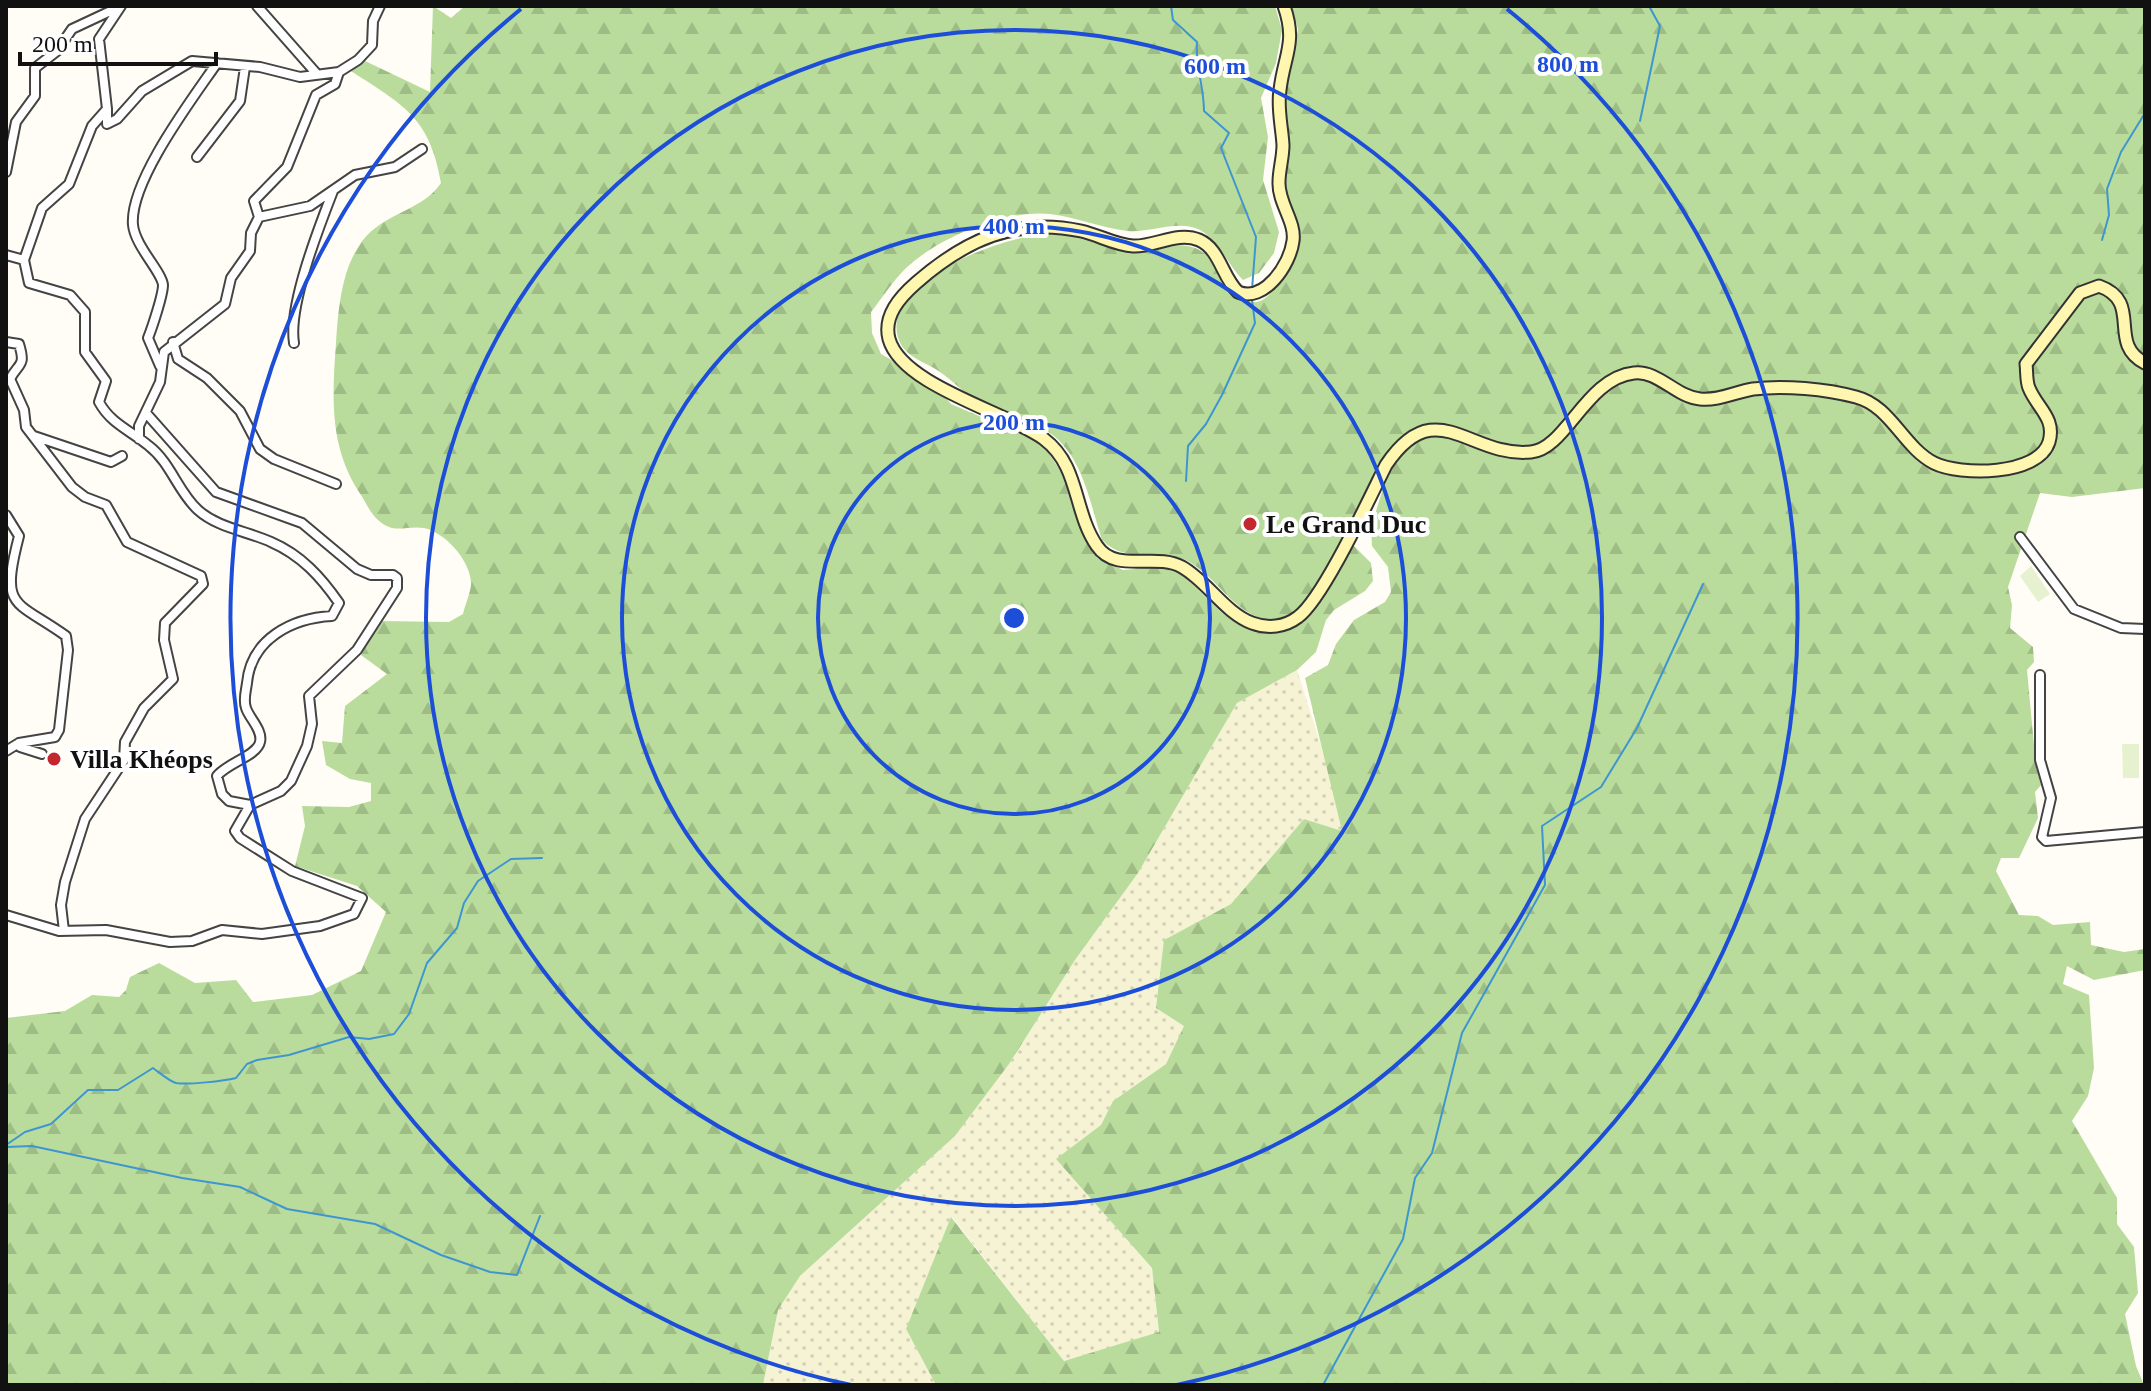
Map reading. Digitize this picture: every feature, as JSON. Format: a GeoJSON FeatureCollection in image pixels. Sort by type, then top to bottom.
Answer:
{"type":"FeatureCollection","features":[{"type":"Feature","properties":{"kind":"street"},"geometry":{"type":"LineString","coordinates":[[121,6],[99,39],[107,124],[117,119],[142,91],[186,63],[217,63],[300,77],[339,72],[358,60],[372,45],[373,21],[380,6]]}},
{"type":"Feature","properties":{"kind":"street"},"geometry":{"type":"LineString","coordinates":[[6,172],[16,122],[35,96],[32,79],[35,68],[57,51],[72,29],[121,6]]}},
{"type":"Feature","properties":{"kind":"street"},"geometry":{"type":"LineString","coordinates":[[257,6],[316,73]]}},
{"type":"Feature","properties":{"kind":"street"},"geometry":{"type":"LineString","coordinates":[[1284,6],[1292,37],[1280,89],[1283,146],[1279,183],[1281,203],[1294,233],[1293,244],[1264,291],[1252,296],[1238,292],[1212,249],[1193,238],[1132,246],[1079,231],[1024,227],[973,241],[941,261],[899,299],[890,315],[889,341],[899,357],[954,397],[1033,432],[1058,451],[1073,476],[1090,529],[1101,551],[1124,561],[1175,563],[1254,624],[1283,625],[1309,607],[1386,465],[1408,438],[1434,429],[1515,451],[1541,450],[1559,436],[1595,393],[1618,377],[1643,373],[1695,399],[1764,388],[1856,397],[1883,413],[1931,462],[1959,469],[2016,469],[2037,459],[2049,441],[2051,421],[2028,386],[2026,364],[2080,293],[2099,286],[2115,293],[2123,305],[2125,342],[2131,354],[2145,363]]}},
{"type":"Feature","properties":{"kind":"street"},"geometry":{"type":"LineString","coordinates":[[162,369],[148,338],[156,318],[163,283],[136,236],[134,214],[178,115],[217,63]]}},
{"type":"Feature","properties":{"kind":"street"},"geometry":{"type":"LineString","coordinates":[[197,157],[240,101],[245,67]]}},
{"type":"Feature","properties":{"kind":"street"},"geometry":{"type":"LineString","coordinates":[[139,439],[139,426],[160,382],[164,352],[225,304],[231,278],[250,251],[251,233],[259,217],[254,201],[287,167],[316,95],[335,84],[339,72]]}},
{"type":"Feature","properties":{"kind":"street"},"geometry":{"type":"LineString","coordinates":[[107,109],[92,126],[69,184],[42,208],[24,260],[29,283],[70,295],[85,312],[85,352],[106,381],[99,402],[107,418],[157,453],[194,507],[295,556],[319,575],[339,603],[332,616],[310,617],[262,643],[254,658],[245,701],[260,735],[260,743],[217,776],[222,794],[229,801],[250,805],[281,791],[291,781],[307,746],[312,724],[309,696],[314,687],[342,668],[365,640],[397,588],[397,578],[393,575],[371,575],[357,569],[302,523],[216,492],[146,413]]}},
{"type":"Feature","properties":{"kind":"street"},"geometry":{"type":"LineString","coordinates":[[259,217],[310,206],[355,175],[395,167],[422,149]]}},
{"type":"Feature","properties":{"kind":"street"},"geometry":{"type":"LineString","coordinates":[[294,343],[293,324],[320,224],[333,190]]}},
{"type":"Feature","properties":{"kind":"street"},"geometry":{"type":"LineString","coordinates":[[6,255],[24,260]]}},
{"type":"Feature","properties":{"kind":"street"},"geometry":{"type":"LineString","coordinates":[[6,342],[19,344],[22,356],[21,367],[10,379],[24,410],[26,427],[72,487],[113,512],[127,542],[201,576],[203,584],[165,623],[164,640],[173,679],[144,708],[125,742],[124,760],[85,819],[76,840],[61,905],[64,931]]}},
{"type":"Feature","properties":{"kind":"street"},"geometry":{"type":"LineString","coordinates":[[173,342],[178,359],[207,378],[240,411],[260,449],[274,459],[336,484]]}},
{"type":"Feature","properties":{"kind":"street"},"geometry":{"type":"LineString","coordinates":[[33,436],[111,462],[122,456]]}},
{"type":"Feature","properties":{"kind":"street"},"geometry":{"type":"LineString","coordinates":[[6,515],[19,536],[12,562],[11,594],[20,608],[66,636],[68,650],[59,730],[49,741],[19,743],[6,751]]}},
{"type":"Feature","properties":{"kind":"street"},"geometry":{"type":"LineString","coordinates":[[2020,537],[2074,609],[2121,628],[2145,629]]}},
{"type":"Feature","properties":{"kind":"street"},"geometry":{"type":"LineString","coordinates":[[2040,675],[2040,760],[2051,798],[2042,837],[2046,841],[2145,832]]}},
{"type":"Feature","properties":{"kind":"street"},"geometry":{"type":"LineString","coordinates":[[19,743],[20,747],[42,754]]}},
{"type":"Feature","properties":{"kind":"street"},"geometry":{"type":"LineString","coordinates":[[6,915],[64,931],[106,930],[170,942],[192,941],[222,930],[262,934],[320,926],[354,914],[362,898],[292,871],[263,849],[240,838],[235,831],[250,805]]}},
{"type":"Feature","properties":{"kind":"shaded area"},"geometry":{"type":"Polygon","coordinates":[[[1297,670],[1333,783],[1343,832],[1304,819],[1231,904],[1164,940],[1185,1026],[1166,1064],[1113,1101],[1101,1125],[1057,1159],[1152,1268],[1159,1333],[1064,1361],[952,1217],[906,1329],[936,1385],[763,1385],[778,1310],[800,1276],[955,1136],[1009,1064],[1075,960],[1138,873],[1237,703],[1297,670]]]}},
{"type":"Feature","properties":{"kind":"green space"},"geometry":{"type":"Polygon","coordinates":[[[433,6],[451,18],[465,6],[1275,6],[1282,30],[1276,63],[1261,98],[1268,137],[1263,180],[1279,232],[1274,253],[1259,273],[1243,280],[1213,240],[1192,227],[1128,231],[1050,214],[1013,216],[973,228],[919,258],[901,274],[871,312],[872,333],[881,354],[931,382],[951,404],[1042,443],[1068,482],[1089,547],[1097,558],[1123,570],[1161,567],[1180,572],[1222,613],[1242,626],[1269,632],[1301,622],[1315,606],[1349,541],[1371,563],[1373,581],[1365,591],[1334,610],[1326,620],[1316,652],[1297,670],[1237,703],[1138,873],[1075,960],[1009,1064],[955,1136],[800,1276],[778,1310],[763,1385],[6,1385],[6,1018],[65,1011],[92,995],[119,997],[126,990],[130,977],[159,963],[195,983],[236,980],[253,1002],[312,995],[361,971],[386,912],[357,886],[295,866],[305,826],[302,806],[349,807],[371,801],[371,783],[350,779],[326,765],[322,741],[342,743],[345,706],[387,674],[361,655],[379,621],[449,622],[463,614],[471,585],[462,558],[440,535],[418,527],[389,527],[373,515],[343,459],[335,422],[339,307],[352,259],[376,227],[422,201],[441,183],[430,142],[411,115],[351,71],[363,60],[430,92],[433,6]]]}},
{"type":"Feature","properties":{"kind":"green space"},"geometry":{"type":"Polygon","coordinates":[[[1291,6],[2145,6],[2145,488],[2072,497],[2040,493],[2008,587],[2012,605],[2010,628],[2033,647],[2034,662],[2027,670],[2036,767],[2041,785],[2035,792],[2038,818],[2019,858],[2001,858],[1996,871],[2019,915],[2038,916],[2053,925],[2090,922],[2091,945],[2124,952],[2145,949],[2145,970],[2094,980],[2067,966],[2063,984],[2089,995],[2094,1068],[2088,1096],[2072,1121],[2117,1198],[2117,1224],[2134,1247],[2138,1293],[2125,1314],[2136,1366],[2144,1385],[936,1385],[906,1329],[951,1217],[1064,1361],[1159,1332],[1152,1268],[1056,1159],[1101,1125],[1113,1101],[1166,1064],[1184,1026],[1156,1008],[1164,940],[1231,904],[1304,819],[1342,831],[1305,678],[1328,665],[1336,644],[1354,620],[1385,602],[1391,592],[1388,567],[1372,546],[1371,528],[1383,488],[1375,479],[1311,601],[1284,621],[1254,616],[1203,572],[1181,558],[1135,555],[1112,548],[1102,540],[1082,478],[1063,445],[1045,429],[978,401],[940,372],[908,353],[897,333],[899,313],[912,293],[932,276],[958,261],[1013,240],[1058,234],[1125,250],[1142,251],[1180,245],[1195,248],[1209,257],[1237,298],[1255,302],[1264,299],[1284,274],[1301,237],[1283,196],[1288,153],[1284,103],[1298,29],[1291,6]]]}},
{"type":"Feature","properties":{"kind":"green space"},"geometry":{"type":"Polygon","coordinates":[[[2031,566],[2050,594],[2038,602],[2020,576],[2031,566]]]}},
{"type":"Feature","properties":{"kind":"green space"},"geometry":{"type":"Polygon","coordinates":[[[2122,744],[2139,744],[2139,778],[2123,778],[2122,744]]]}},
{"type":"Feature","properties":{"kind":"waterway"},"geometry":{"type":"LineString","coordinates":[[1171,6],[1173,20],[1197,42],[1204,111],[1229,133],[1221,148],[1256,237],[1252,290]]}},
{"type":"Feature","properties":{"kind":"waterway"},"geometry":{"type":"LineString","coordinates":[[1640,121],[1660,26],[1649,6]]}},
{"type":"Feature","properties":{"kind":"waterway"},"geometry":{"type":"LineString","coordinates":[[2102,240],[2109,215],[2107,189],[2121,152],[2145,113]]}},
{"type":"Feature","properties":{"kind":"waterway"},"geometry":{"type":"LineString","coordinates":[[1186,481],[1188,446],[1206,424],[1222,395],[1255,323],[1252,300]]}},
{"type":"Feature","properties":{"kind":"waterway"},"geometry":{"type":"LineString","coordinates":[[1323,1385],[1403,1239],[1415,1178],[1432,1153],[1462,1033],[1545,885],[1542,826],[1601,787],[1637,728],[1703,584]]}},
{"type":"Feature","properties":{"kind":"waterway"},"geometry":{"type":"LineString","coordinates":[[6,1145],[25,1132],[51,1124],[88,1090],[118,1090],[153,1068],[176,1083],[223,1080],[236,1078],[247,1064],[257,1060],[289,1055],[349,1037],[369,1039],[394,1034],[409,1014],[427,963],[457,928],[464,903],[478,881],[511,859],[542,858]]}},
{"type":"Feature","properties":{"kind":"waterway"},"geometry":{"type":"LineString","coordinates":[[6,1147],[32,1146],[240,1187],[287,1209],[375,1224],[441,1255],[490,1272],[517,1275],[540,1216]]}},
{"type":"Feature","properties":{"kind":"place","name":"Le Grand Duc"},"geometry":{"type":"Point","coordinates":[1250,524]}},
{"type":"Feature","properties":{"kind":"place","name":"Villa Khéops"},"geometry":{"type":"Point","coordinates":[54,759]}}]}
